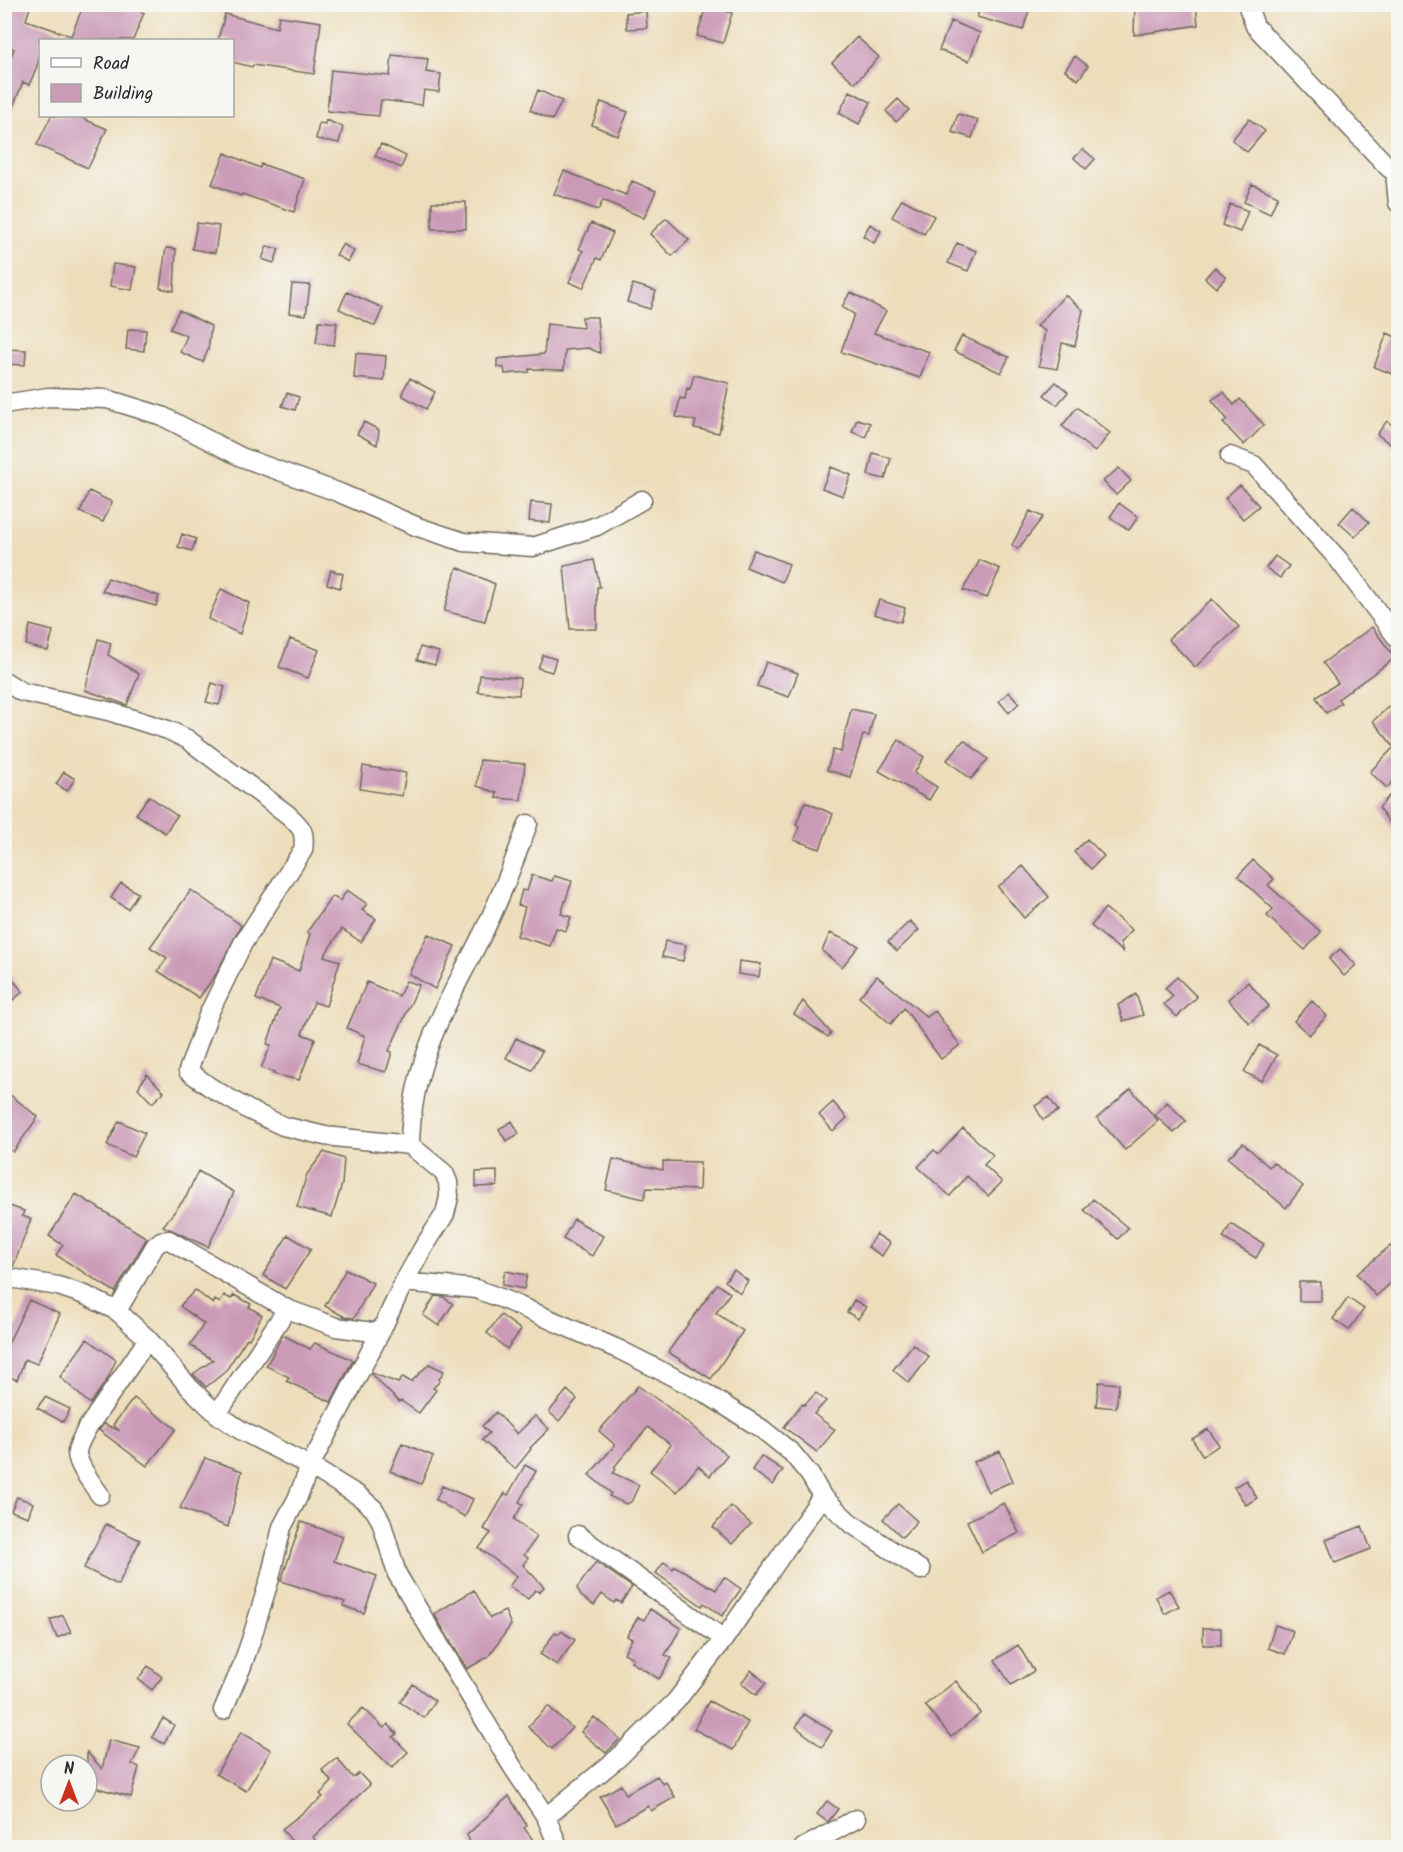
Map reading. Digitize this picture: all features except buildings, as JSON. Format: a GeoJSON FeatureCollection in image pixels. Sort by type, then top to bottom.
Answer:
{"type":"FeatureCollection","features":[{"type":"Feature","properties":{"kind":"street"},"geometry":{"type":"LineString","coordinates":[[1246,4],[1255,26],[1397,173],[1398,203]]}},
{"type":"Feature","properties":{"kind":"street"},"geometry":{"type":"LineString","coordinates":[[4,404],[48,397],[107,399],[162,417],[241,456],[340,493],[418,527],[464,542],[533,547],[597,526],[642,500]]}},
{"type":"Feature","properties":{"kind":"street"},"geometry":{"type":"LineString","coordinates":[[1230,456],[1254,465],[1338,559],[1398,639]]}},
{"type":"Feature","properties":{"kind":"street"},"geometry":{"type":"LineString","coordinates":[[4,681],[22,692],[108,711],[168,730],[187,740],[287,814],[300,827],[305,836],[303,850],[243,943],[209,1013],[188,1071],[219,1093],[283,1126],[325,1136],[410,1145],[444,1173],[448,1182],[449,1197],[445,1214],[404,1282],[381,1333],[310,1466],[297,1499],[282,1527],[270,1578],[251,1640],[223,1710]]}},
{"type":"Feature","properties":{"kind":"street"},"geometry":{"type":"LineString","coordinates":[[410,1145],[410,1122],[425,1054],[440,1015],[479,942],[528,824]]}},
{"type":"Feature","properties":{"kind":"street"},"geometry":{"type":"LineString","coordinates":[[117,1311],[155,1246],[162,1241],[169,1240],[287,1309],[336,1327],[381,1333]]}},
{"type":"Feature","properties":{"kind":"street"},"geometry":{"type":"LineString","coordinates":[[4,1277],[58,1286],[85,1295],[117,1311],[148,1340],[190,1388],[217,1414],[242,1431],[310,1466],[359,1496],[374,1509],[381,1521],[397,1574],[512,1766],[546,1817],[558,1848]]}},
{"type":"Feature","properties":{"kind":"street"},"geometry":{"type":"LineString","coordinates":[[404,1282],[476,1289],[620,1350],[705,1393],[762,1429],[792,1453],[810,1475],[822,1496],[849,1522],[921,1570]]}},
{"type":"Feature","properties":{"kind":"street"},"geometry":{"type":"LineString","coordinates":[[217,1414],[287,1309]]}},
{"type":"Feature","properties":{"kind":"street"},"geometry":{"type":"LineString","coordinates":[[100,1495],[81,1464],[77,1452],[79,1444],[91,1422],[148,1340]]}},
{"type":"Feature","properties":{"kind":"street"},"geometry":{"type":"LineString","coordinates":[[546,1817],[618,1758],[676,1701],[724,1639],[822,1496]]}},
{"type":"Feature","properties":{"kind":"street"},"geometry":{"type":"LineString","coordinates":[[578,1535],[724,1639]]}},
{"type":"Feature","properties":{"kind":"street"},"geometry":{"type":"LineString","coordinates":[[803,1848],[856,1820]]}}]}
